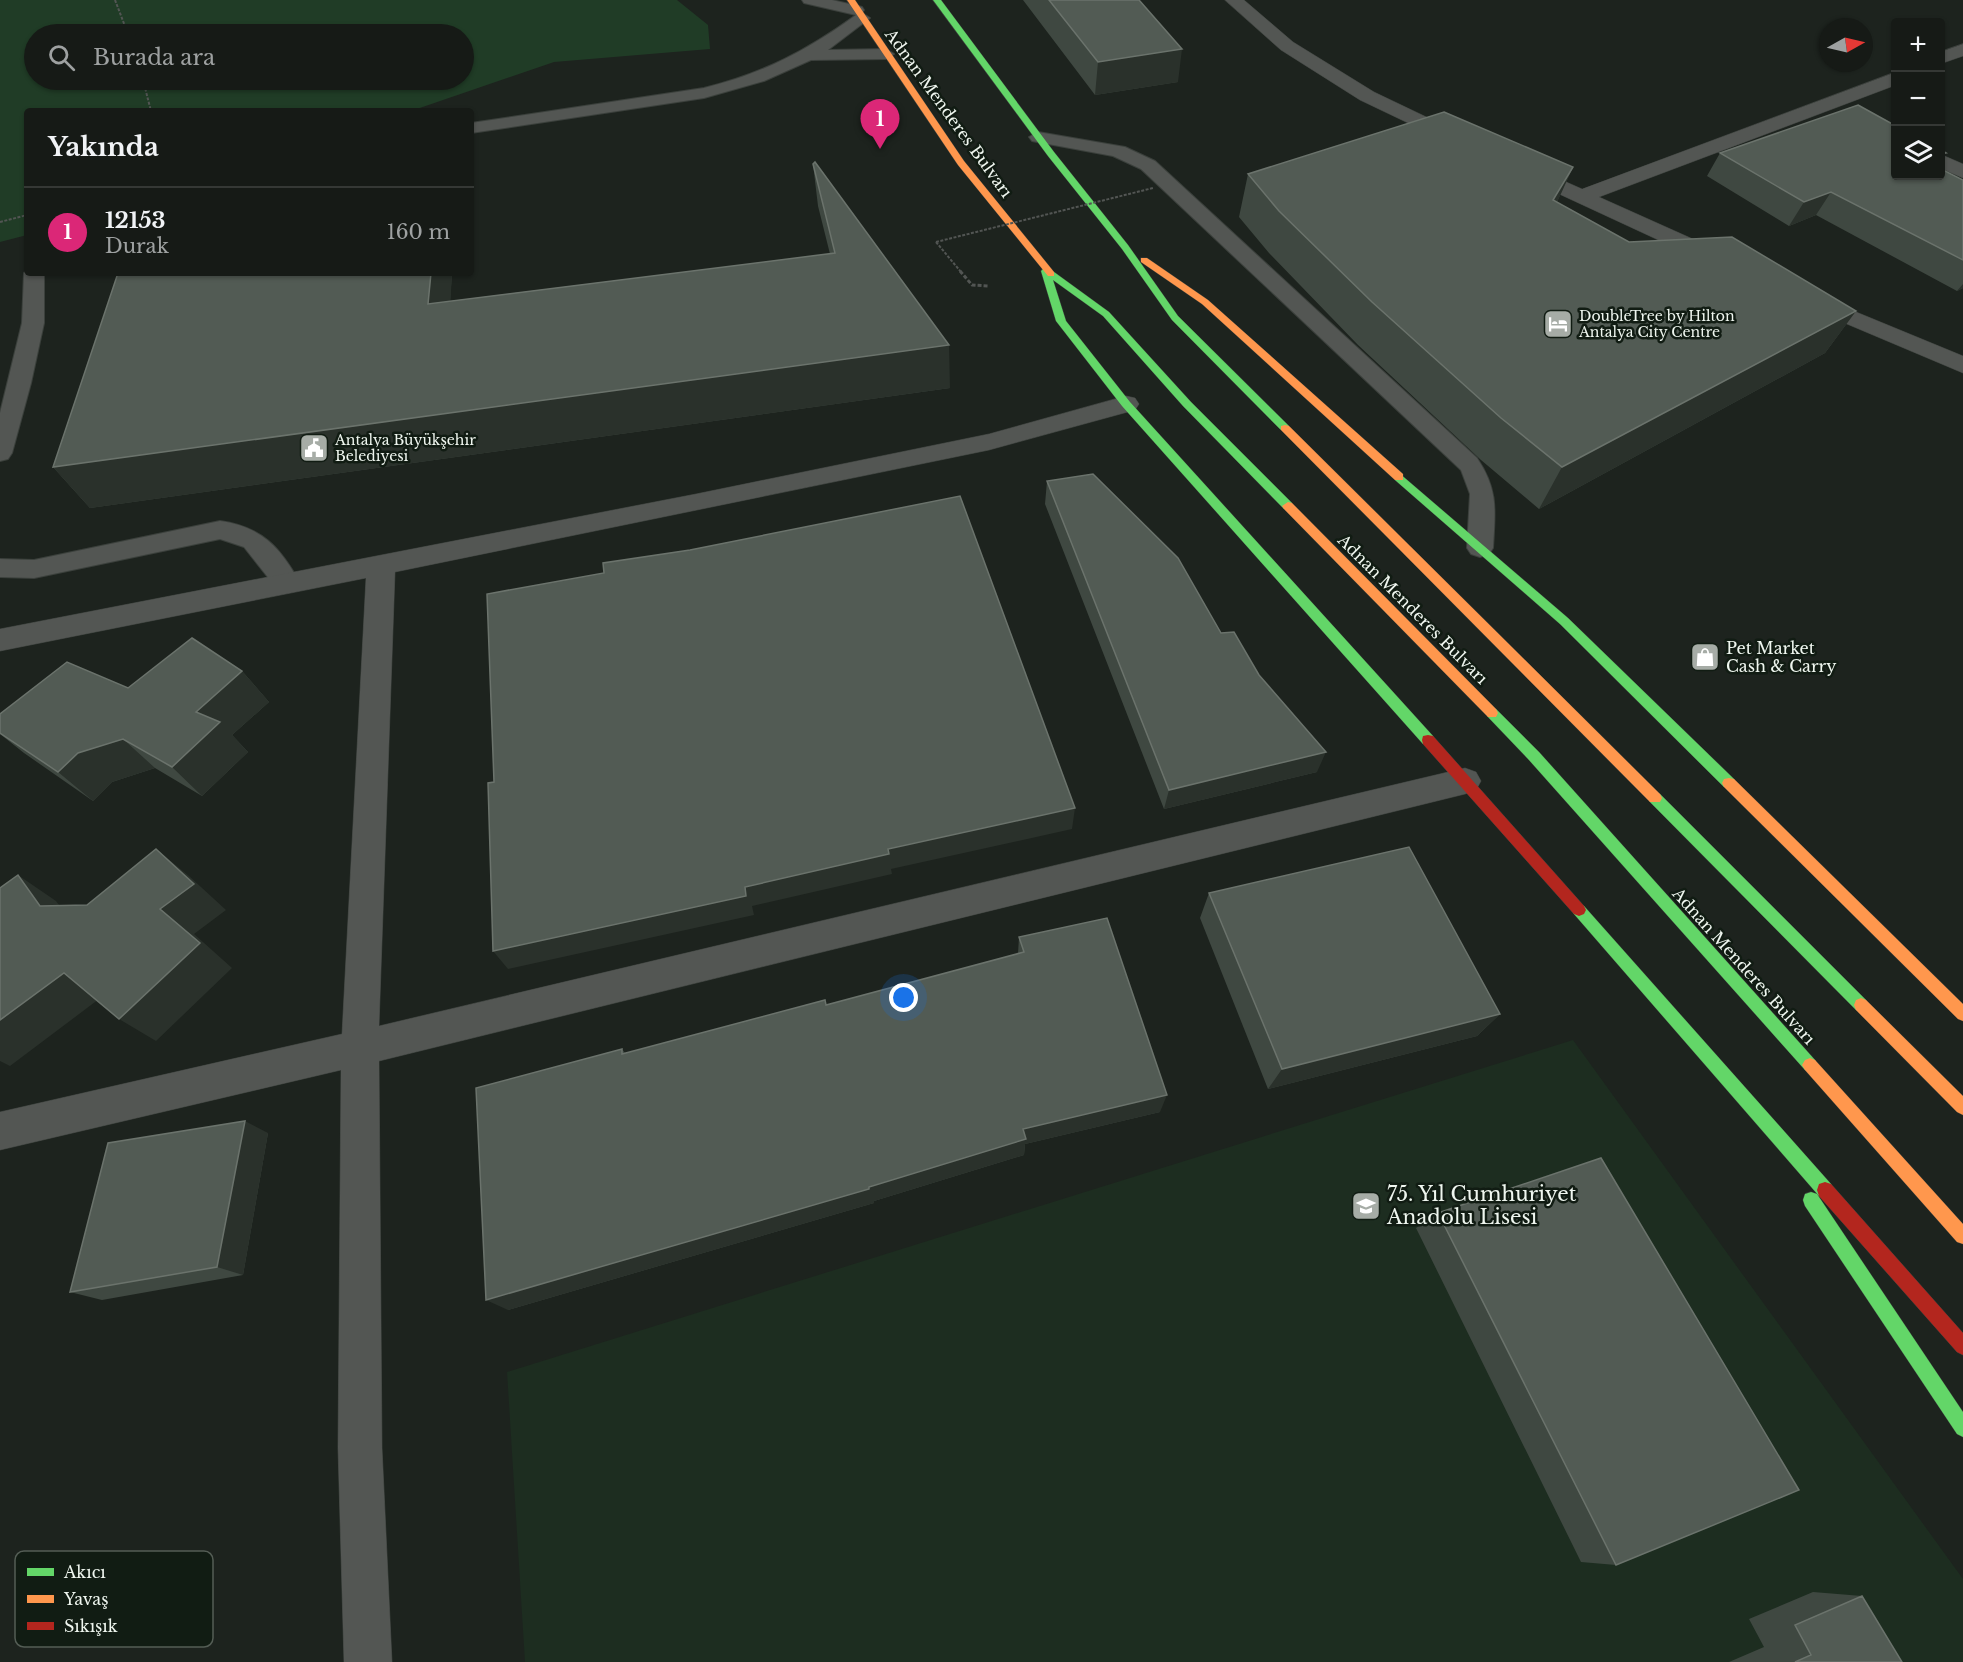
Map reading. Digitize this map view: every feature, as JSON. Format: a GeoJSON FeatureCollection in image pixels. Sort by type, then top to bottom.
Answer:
{"type":"FeatureCollection","features":[{"type":"Feature","properties":{"kind":"main road"},"geometry":{"type":"LineString","coordinates":[[937,0],[1038,137],[1125,247],[1175,318],[1963,1107]]}},
{"type":"Feature","properties":{"kind":"main road","name":"Adnan Menderes Bulvarı"},"geometry":{"type":"LineString","coordinates":[[856,9],[961,163],[1046,271],[1106,314],[1187,404],[1534,756],[1963,1236]]}},
{"type":"Feature","properties":{"kind":"main road"},"geometry":{"type":"LineString","coordinates":[[1125,247],[1205,302],[1317,406],[1564,621],[1963,1014]]}},
{"type":"Feature","properties":{"kind":"main road"},"geometry":{"type":"LineString","coordinates":[[1046,271],[1062,321],[1126,404],[1465,781],[1963,1346]]}},
{"type":"Feature","properties":{"kind":"main road"},"geometry":{"type":"LineString","coordinates":[[1740,1093],[1963,1428]]}},
{"type":"Feature","properties":{"kind":"street"},"geometry":{"type":"LineString","coordinates":[[1234,0],[1287,45],[1367,96],[1473,147]]}},
{"type":"Feature","properties":{"kind":"street"},"geometry":{"type":"LineString","coordinates":[[1945,57],[1963,50]]}},
{"type":"Feature","properties":{"kind":"street"},"geometry":{"type":"LineString","coordinates":[[1579,197],[1891,80]]}},
{"type":"Feature","properties":{"kind":"street"},"geometry":{"type":"LineString","coordinates":[[1829,105],[1848,115]]}},
{"type":"Feature","properties":{"kind":"street"},"geometry":{"type":"LineString","coordinates":[[1505,162],[1732,265]]}},
{"type":"Feature","properties":{"kind":"street"},"geometry":{"type":"LineString","coordinates":[[1945,162],[1963,172]]}},
{"type":"Feature","properties":{"kind":"street"},"geometry":{"type":"LineString","coordinates":[[1786,289],[1929,352],[1960,361]]}},
{"type":"Feature","properties":{"kind":"street"},"geometry":{"type":"LineString","coordinates":[[0,640],[977,445],[1126,404]]}},
{"type":"Feature","properties":{"kind":"street"},"geometry":{"type":"LineString","coordinates":[[368,1662],[360,1448],[360,1048],[381,564]]}},
{"type":"Feature","properties":{"kind":"street"},"geometry":{"type":"LineString","coordinates":[[0,1131],[360,1048],[1465,781]]}},
{"type":"Feature","properties":{"kind":"lane"},"geometry":{"type":"LineString","coordinates":[[810,0],[856,9]]}},
{"type":"Feature","properties":{"kind":"lane"},"geometry":{"type":"LineString","coordinates":[[474,128],[704,93],[770,74],[809,55],[856,9]]}},
{"type":"Feature","properties":{"kind":"lane"},"geometry":{"type":"LineString","coordinates":[[809,55],[886,54]]}},
{"type":"Feature","properties":{"kind":"lane"},"geometry":{"type":"LineString","coordinates":[[1038,137],[1118,151],[1148,165],[1469,464],[1480,478],[1484,492],[1480,548]]}},
{"type":"Feature","properties":{"kind":"lane"},"geometry":{"type":"LineString","coordinates":[[0,453],[20,383],[33,323],[34,276]]}},
{"type":"Feature","properties":{"kind":"lane"},"geometry":{"type":"LineString","coordinates":[[0,568],[34,569],[220,530],[237,531],[253,538],[287,583]]}},
{"type":"Feature","properties":{"kind":"path"},"geometry":{"type":"LineString","coordinates":[[116,0],[124,24]]}},
{"type":"Feature","properties":{"kind":"path"},"geometry":{"type":"LineString","coordinates":[[146,90],[150,108]]}},
{"type":"Feature","properties":{"kind":"path"},"geometry":{"type":"LineString","coordinates":[[989,286],[972,285],[936,242],[1153,188]]}},
{"type":"Feature","properties":{"kind":"path"},"geometry":{"type":"LineString","coordinates":[[0,222],[24,216]]}},
{"type":"Feature","properties":{"kind":"shaded area"},"geometry":{"type":"Polygon","coordinates":[[[0,0],[677,0],[708,25],[710,49],[554,62],[474,89],[474,24],[24,24],[24,90],[472,90],[420,108],[24,108],[24,236],[0,242],[0,0]]]}},
{"type":"Feature","properties":{"kind":"shaded area","name":"75. Yıl Cumhuriyet Anadolu Lisesi"},"geometry":{"type":"Polygon","coordinates":[[[1573,1040],[1963,1579],[1963,1662],[525,1662],[507,1372],[1573,1040]]]}},
{"type":"Feature","properties":{"kind":"building"},"geometry":{"type":"Polygon","coordinates":[[[1049,0],[1139,0],[1182,49],[1098,62],[1049,0]]]}},
{"type":"Feature","properties":{"kind":"building"},"geometry":{"type":"Polygon","coordinates":[[[1858,105],[1891,123],[1891,180],[1945,180],[1945,171],[1963,180],[1963,260],[1831,192],[1804,202],[1720,153],[1858,105]]]}},
{"type":"Feature","properties":{"kind":"building","name":"DoubleTree by Hilton Antalya City Centre"},"geometry":{"type":"Polygon","coordinates":[[[1444,112],[1573,167],[1553,200],[1629,242],[1732,237],[1856,311],[1562,467],[1501,418],[1372,302],[1279,211],[1248,174],[1444,112]]]}},
{"type":"Feature","properties":{"kind":"building","name":"Antalya Büyükşehir Belediyesi"},"geometry":{"type":"Polygon","coordinates":[[[815,162],[949,345],[53,467],[117,276],[431,276],[428,304],[835,253],[813,164],[815,162]]]}},
{"type":"Feature","properties":{"kind":"building"},"geometry":{"type":"Polygon","coordinates":[[[1093,474],[1178,558],[1221,633],[1234,632],[1259,675],[1326,752],[1169,790],[1047,481],[1093,474]]]}},
{"type":"Feature","properties":{"kind":"building"},"geometry":{"type":"Polygon","coordinates":[[[960,496],[1075,808],[888,849],[889,854],[745,887],[746,896],[493,951],[488,783],[494,782],[487,594],[604,573],[603,563],[690,550],[960,496]]]}},
{"type":"Feature","properties":{"kind":"building"},"geometry":{"type":"Polygon","coordinates":[[[192,638],[242,671],[196,712],[220,722],[172,767],[123,739],[78,753],[58,772],[0,733],[0,714],[67,662],[128,688],[192,638]]]}},
{"type":"Feature","properties":{"kind":"building"},"geometry":{"type":"Polygon","coordinates":[[[1409,847],[1500,1014],[1282,1069],[1209,893],[1409,847]]]}},
{"type":"Feature","properties":{"kind":"building"},"geometry":{"type":"Polygon","coordinates":[[[156,849],[194,884],[160,909],[200,943],[119,1019],[64,973],[0,1020],[0,888],[18,875],[40,906],[87,905],[156,849]]]}},
{"type":"Feature","properties":{"kind":"building"},"geometry":{"type":"Polygon","coordinates":[[[1107,918],[1167,1095],[1023,1129],[1026,1139],[869,1187],[869,1189],[486,1300],[476,1088],[622,1049],[622,1054],[825,1000],[826,1005],[1024,952],[1019,937],[1107,918]]]}},
{"type":"Feature","properties":{"kind":"building"},"geometry":{"type":"Polygon","coordinates":[[[245,1121],[217,1267],[70,1292],[108,1143],[245,1121]]]}},
{"type":"Feature","properties":{"kind":"building"},"geometry":{"type":"Polygon","coordinates":[[[1601,1158],[1799,1490],[1616,1565],[1438,1213],[1601,1158]]]}},
{"type":"Feature","properties":{"kind":"building"},"geometry":{"type":"Polygon","coordinates":[[[1862,1596],[1902,1662],[1795,1662],[1811,1655],[1795,1625],[1862,1596]]]}},
{"type":"Feature","properties":{"kind":"traffic: fast"},"geometry":{"type":"LineString","coordinates":[[937,0],[1051,154],[1125,247],[1175,318],[1285,428]]}},
{"type":"Feature","properties":{"kind":"traffic: fast"},"geometry":{"type":"LineString","coordinates":[[1046,271],[1061,321],[1126,404],[1428,740]]}},
{"type":"Feature","properties":{"kind":"traffic: fast"},"geometry":{"type":"LineString","coordinates":[[1051,274],[1106,314],[1187,404],[1288,506]]}},
{"type":"Feature","properties":{"kind":"traffic: fast"},"geometry":{"type":"LineString","coordinates":[[1399,477],[1564,621],[1729,783]]}},
{"type":"Feature","properties":{"kind":"traffic: fast"},"geometry":{"type":"LineString","coordinates":[[1492,713],[1534,756],[1810,1065]]}},
{"type":"Feature","properties":{"kind":"traffic: fast"},"geometry":{"type":"LineString","coordinates":[[1655,798],[1861,1005]]}},
{"type":"Feature","properties":{"kind":"traffic: fast"},"geometry":{"type":"LineString","coordinates":[[1579,910],[1825,1190]]}},
{"type":"Feature","properties":{"kind":"traffic: fast"},"geometry":{"type":"LineString","coordinates":[[1811,1200],[1963,1428]]}},
{"type":"Feature","properties":{"kind":"traffic: slow"},"geometry":{"type":"LineString","coordinates":[[851,0],[961,163],[1051,274]]}},
{"type":"Feature","properties":{"kind":"traffic: slow"},"geometry":{"type":"LineString","coordinates":[[1144,260],[1205,302],[1399,477]]}},
{"type":"Feature","properties":{"kind":"traffic: slow"},"geometry":{"type":"LineString","coordinates":[[1285,428],[1655,798]]}},
{"type":"Feature","properties":{"kind":"traffic: slow"},"geometry":{"type":"LineString","coordinates":[[1288,506],[1492,713]]}},
{"type":"Feature","properties":{"kind":"traffic: slow"},"geometry":{"type":"LineString","coordinates":[[1729,783],[1963,1014]]}},
{"type":"Feature","properties":{"kind":"traffic: slow"},"geometry":{"type":"LineString","coordinates":[[1861,1005],[1963,1107]]}},
{"type":"Feature","properties":{"kind":"traffic: slow"},"geometry":{"type":"LineString","coordinates":[[1810,1065],[1963,1236]]}},
{"type":"Feature","properties":{"kind":"traffic: jam"},"geometry":{"type":"LineString","coordinates":[[1428,740],[1579,910]]}},
{"type":"Feature","properties":{"kind":"traffic: jam"},"geometry":{"type":"LineString","coordinates":[[1825,1190],[1963,1346]]}},
{"type":"Feature","properties":{"kind":"place","name":"12153"},"geometry":{"type":"Point","coordinates":[880,149]}},
{"type":"Feature","properties":{"kind":"place","name":"DoubleTree by Hilton Antalya City Centre"},"geometry":{"type":"Point","coordinates":[1558,324]}},
{"type":"Feature","properties":{"kind":"place","name":"Antalya Büyükşehir Belediyesi"},"geometry":{"type":"Point","coordinates":[314,448]}},
{"type":"Feature","properties":{"kind":"place","name":"Pet Market Cash & Carry"},"geometry":{"type":"Point","coordinates":[1705,657]}},
{"type":"Feature","properties":{"kind":"place","name":"75. Yıl Cumhuriyet Anadolu Lisesi"},"geometry":{"type":"Point","coordinates":[1366,1206]}}]}
